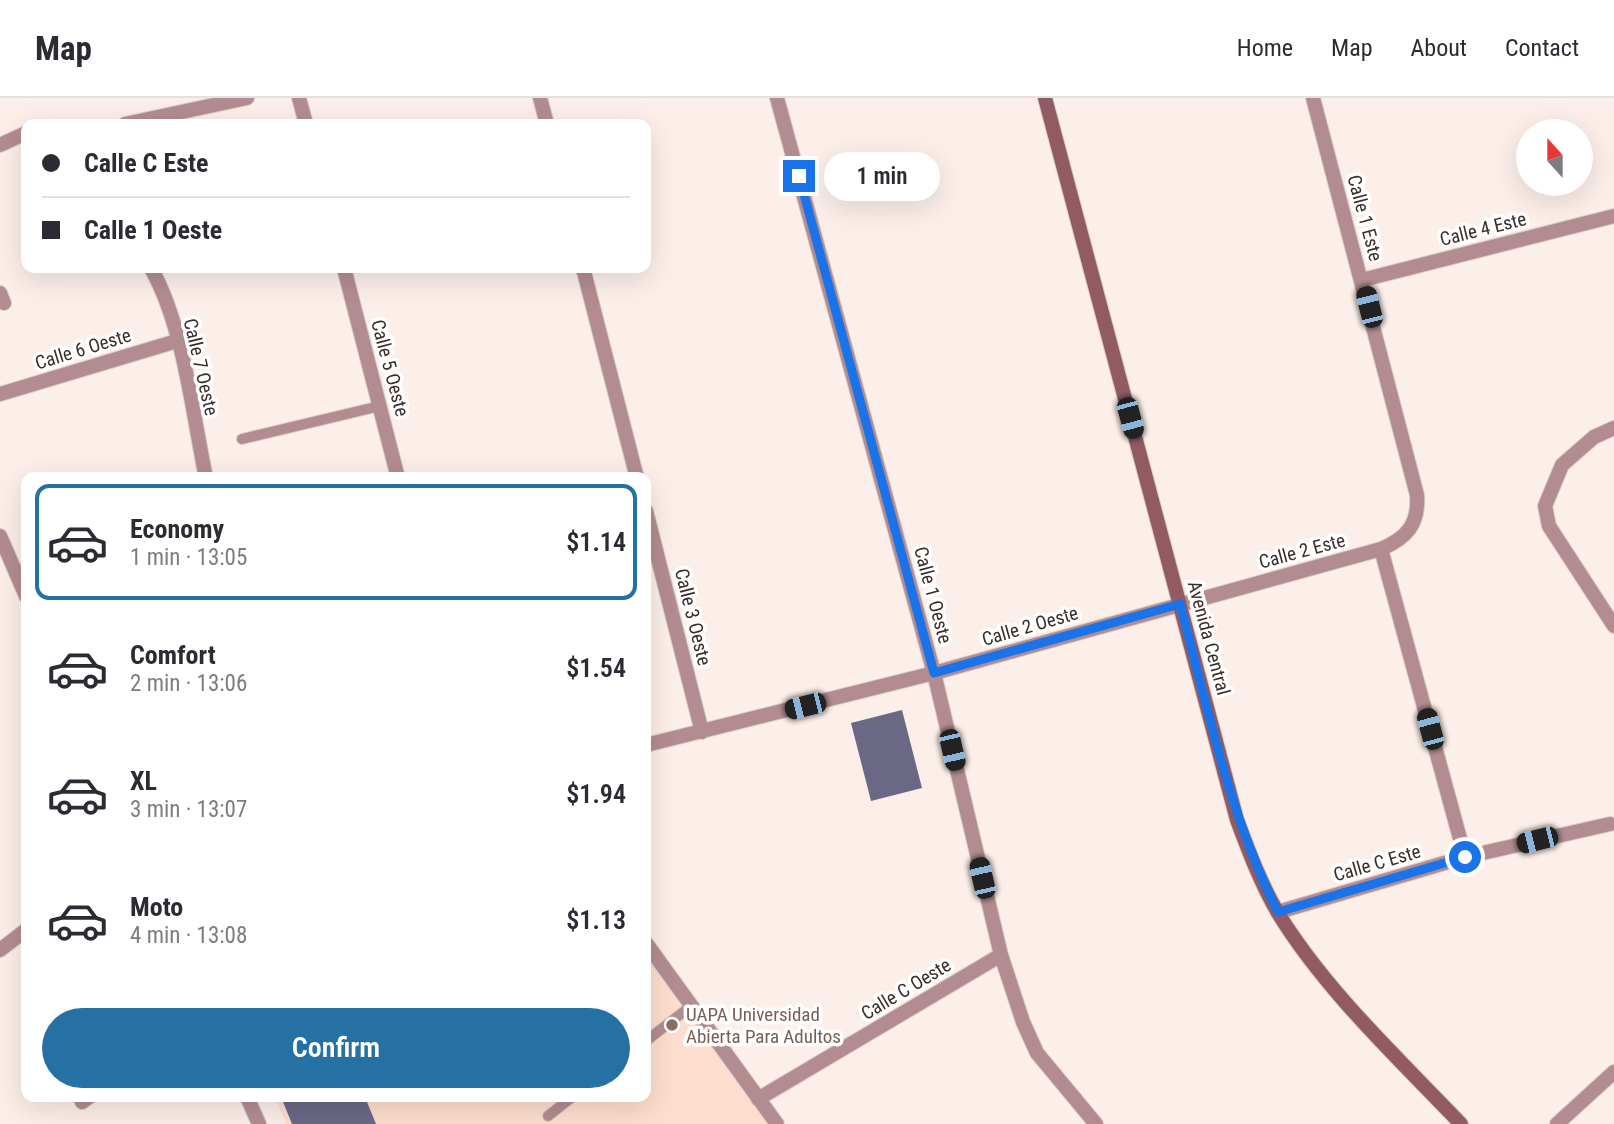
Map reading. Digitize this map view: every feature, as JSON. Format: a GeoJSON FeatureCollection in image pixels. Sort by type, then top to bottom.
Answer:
{"type":"FeatureCollection","features":[{"type":"Feature","properties":{"kind":"main road","name":"Avenida Central"},"geometry":{"type":"LineString","coordinates":[[1045,98],[1237,820],[1253,863],[1278,912],[1301,947],[1373,1031],[1461,1124]]}},
{"type":"Feature","properties":{"kind":"street"},"geometry":{"type":"LineString","coordinates":[[148,119],[247,98]]}},
{"type":"Feature","properties":{"kind":"street"},"geometry":{"type":"LineString","coordinates":[[299,98],[305,119]]}},
{"type":"Feature","properties":{"kind":"street"},"geometry":{"type":"LineString","coordinates":[[540,98],[546,119]]}},
{"type":"Feature","properties":{"kind":"street","name":"Calle 1 Oeste"},"geometry":{"type":"LineString","coordinates":[[777,98],[934,673],[1001,955],[1037,1053],[1096,1124]]}},
{"type":"Feature","properties":{"kind":"street","name":"Calle 1 Este"},"geometry":{"type":"LineString","coordinates":[[1313,98],[1417,495],[1418,512]]}},
{"type":"Feature","properties":{"kind":"street"},"geometry":{"type":"LineString","coordinates":[[0,145],[21,135]]}},
{"type":"Feature","properties":{"kind":"street","name":"Calle 4 Este"},"geometry":{"type":"LineString","coordinates":[[1362,280],[1614,216]]}},
{"type":"Feature","properties":{"kind":"street","name":"Calle 7 Oeste"},"geometry":{"type":"LineString","coordinates":[[154,273],[163,290],[177,341],[205,472]]}},
{"type":"Feature","properties":{"kind":"street","name":"Calle 5 Oeste"},"geometry":{"type":"LineString","coordinates":[[345,273],[396,472]]}},
{"type":"Feature","properties":{"kind":"street"},"geometry":{"type":"LineString","coordinates":[[584,273],[635,472]]}},
{"type":"Feature","properties":{"kind":"street","name":"Calle 6 Oeste"},"geometry":{"type":"LineString","coordinates":[[0,394],[177,341]]}},
{"type":"Feature","properties":{"kind":"street"},"geometry":{"type":"LineString","coordinates":[[1614,428],[1594,437],[1562,465],[1545,506],[1549,526],[1614,626]]}},
{"type":"Feature","properties":{"kind":"street","name":"Calle 2 Este"},"geometry":{"type":"LineString","coordinates":[[1180,604],[1381,549],[1399,541],[1413,527],[1418,512]]}},
{"type":"Feature","properties":{"kind":"street","name":"Calle 3 Oeste"},"geometry":{"type":"LineString","coordinates":[[651,531],[702,732]]}},
{"type":"Feature","properties":{"kind":"street"},"geometry":{"type":"LineString","coordinates":[[0,536],[21,584]]}},
{"type":"Feature","properties":{"kind":"street"},"geometry":{"type":"LineString","coordinates":[[1381,549],[1465,857]]}},
{"type":"Feature","properties":{"kind":"street","name":"Calle 2 Oeste"},"geometry":{"type":"LineString","coordinates":[[651,744],[934,673],[1180,604]]}},
{"type":"Feature","properties":{"kind":"street","name":"Calle C Este"},"geometry":{"type":"LineString","coordinates":[[1278,912],[1465,857],[1610,824]]}},
{"type":"Feature","properties":{"kind":"street"},"geometry":{"type":"LineString","coordinates":[[0,950],[21,934]]}},
{"type":"Feature","properties":{"kind":"street"},"geometry":{"type":"LineString","coordinates":[[651,950],[777,1124]]}},
{"type":"Feature","properties":{"kind":"street","name":"Calle C Oeste"},"geometry":{"type":"LineString","coordinates":[[758,1099],[1001,955]]}},
{"type":"Feature","properties":{"kind":"street"},"geometry":{"type":"LineString","coordinates":[[1557,1124],[1614,1072]]}},
{"type":"Feature","properties":{"kind":"street"},"geometry":{"type":"LineString","coordinates":[[249,1102],[259,1124]]}},
{"type":"Feature","properties":{"kind":"lane"},"geometry":{"type":"LineString","coordinates":[[242,439],[380,406]]}},
{"type":"Feature","properties":{"kind":"lane"},"geometry":{"type":"LineString","coordinates":[[651,1037],[691,1006]]}},
{"type":"Feature","properties":{"kind":"lane"},"geometry":{"type":"LineString","coordinates":[[548,1116],[566,1102]]}},
{"type":"Feature","properties":{"kind":"shaded area","name":"UAPA Universidad Abierta Para Adultos"},"geometry":{"type":"Polygon","coordinates":[[[651,960],[769,1124],[286,1124],[277,1102],[651,1102],[651,960]]]}},
{"type":"Feature","properties":{"kind":"building"},"geometry":{"type":"Polygon","coordinates":[[[902,710],[922,788],[871,801],[851,723],[902,710]]]}},
{"type":"Feature","properties":{"kind":"building"},"geometry":{"type":"Polygon","coordinates":[[[283,1102],[367,1102],[376,1124],[292,1124],[283,1102]]]}},
{"type":"Feature","properties":{"kind":"place","name":"UAPA Universidad Abierta Para Adultos"},"geometry":{"type":"Point","coordinates":[672,1025]}},
{"type":"Feature","properties":{"kind":"route"},"geometry":{"type":"LineString","coordinates":[[799,176],[934,673],[1180,604],[1237,820],[1253,863],[1278,912],[1465,857]]}}]}
